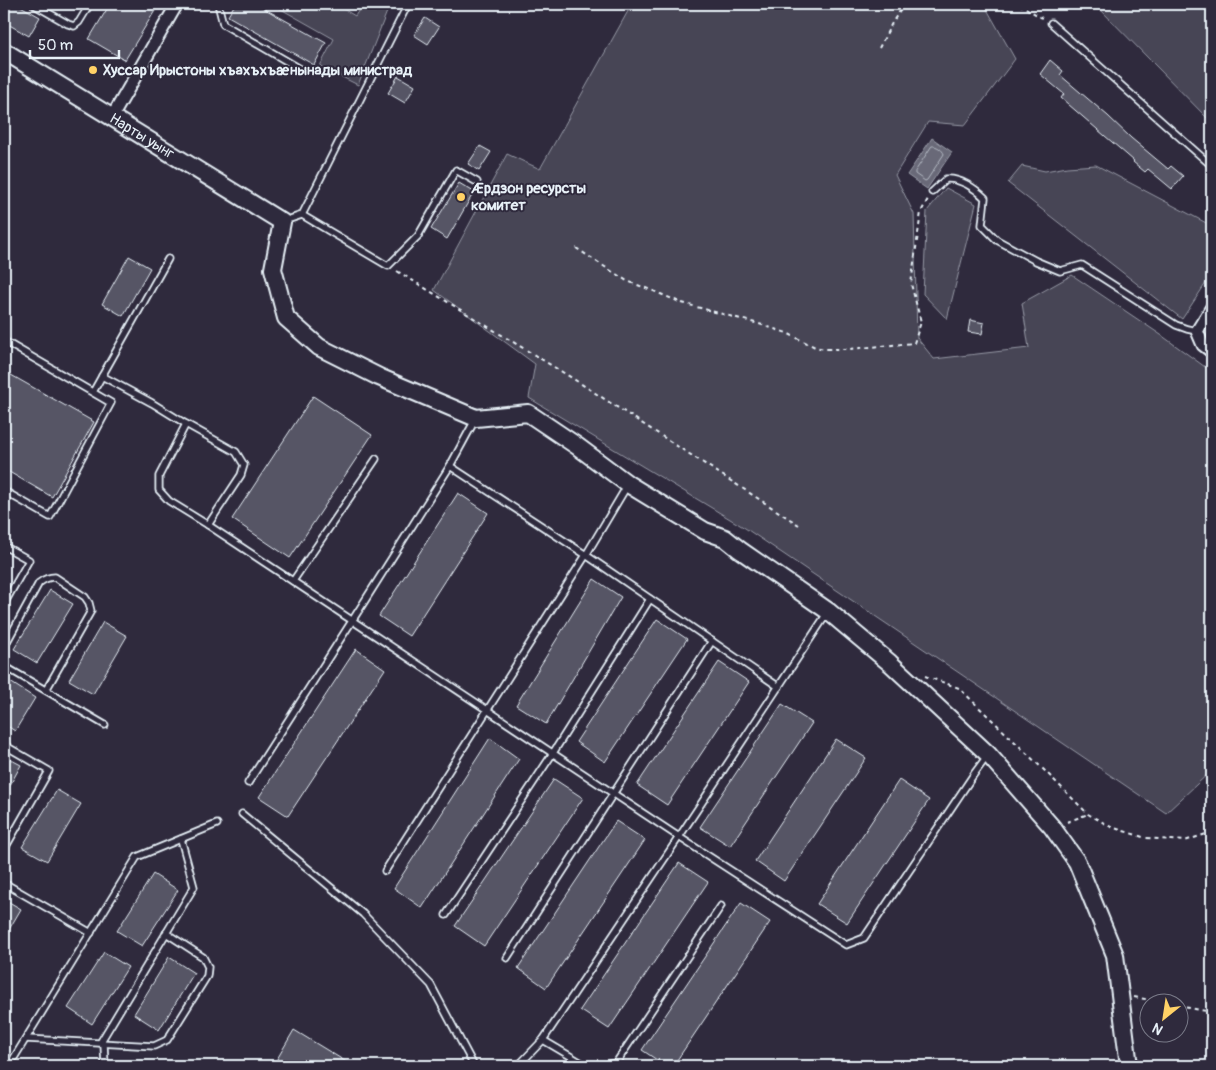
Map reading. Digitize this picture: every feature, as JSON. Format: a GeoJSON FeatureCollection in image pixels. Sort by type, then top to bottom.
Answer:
{"type":"FeatureCollection","features":[{"type":"Feature","properties":{"kind":"street"},"geometry":{"type":"LineString","coordinates":[[112,117],[177,4]]}},
{"type":"Feature","properties":{"kind":"street","name":"Нарты уынг"},"geometry":{"type":"LineString","coordinates":[[4,51],[282,222]]}},
{"type":"Feature","properties":{"kind":"street"},"geometry":{"type":"LineString","coordinates":[[282,222],[273,269],[286,318],[319,347],[378,377],[476,418],[528,413],[628,484],[704,531],[725,538],[828,611],[890,663],[988,754],[1052,827],[1077,862],[1114,955],[1129,1066]]}},
{"type":"Feature","properties":{"kind":"street"},"geometry":{"type":"LineString","coordinates":[[1212,307],[1198,331],[1203,345],[1212,352]]}},
{"type":"Feature","properties":{"kind":"lane"},"geometry":{"type":"LineString","coordinates":[[33,4],[74,26],[79,22],[90,4]]}},
{"type":"Feature","properties":{"kind":"lane"},"geometry":{"type":"LineString","coordinates":[[218,4],[223,24],[302,70]]}},
{"type":"Feature","properties":{"kind":"lane"},"geometry":{"type":"LineString","coordinates":[[282,222],[302,215],[408,4]]}},
{"type":"Feature","properties":{"kind":"lane"},"geometry":{"type":"LineString","coordinates":[[1051,23],[1212,166]]}},
{"type":"Feature","properties":{"kind":"lane"},"geometry":{"type":"LineString","coordinates":[[302,215],[388,266],[418,236],[456,170],[477,182]]}},
{"type":"Feature","properties":{"kind":"lane"},"geometry":{"type":"LineString","coordinates":[[932,192],[946,179],[952,178],[967,185],[985,198],[982,225],[997,240],[1036,261],[1060,271],[1082,264],[1176,325],[1198,331]]}},
{"type":"Feature","properties":{"kind":"lane"},"geometry":{"type":"LineString","coordinates":[[93,392],[168,259]]}},
{"type":"Feature","properties":{"kind":"lane"},"geometry":{"type":"LineString","coordinates":[[4,341],[111,403],[50,517],[4,491]]}},
{"type":"Feature","properties":{"kind":"lane"},"geometry":{"type":"LineString","coordinates":[[102,376],[236,452],[244,465],[241,475],[208,525]]}},
{"type":"Feature","properties":{"kind":"lane"},"geometry":{"type":"LineString","coordinates":[[248,783],[450,466],[476,418]]}},
{"type":"Feature","properties":{"kind":"lane"},"geometry":{"type":"LineString","coordinates":[[186,424],[159,476],[159,490],[169,500],[846,945],[864,938],[988,754]]}},
{"type":"Feature","properties":{"kind":"lane"},"geometry":{"type":"LineString","coordinates":[[293,581],[376,459]]}},
{"type":"Feature","properties":{"kind":"lane"},"geometry":{"type":"LineString","coordinates":[[450,466],[586,555],[779,687]]}},
{"type":"Feature","properties":{"kind":"lane"},"geometry":{"type":"LineString","coordinates":[[385,871],[586,555],[628,484]]}},
{"type":"Feature","properties":{"kind":"lane"},"geometry":{"type":"LineString","coordinates":[[4,546],[29,560],[4,604]]}},
{"type":"Feature","properties":{"kind":"lane"},"geometry":{"type":"LineString","coordinates":[[4,647],[43,579],[56,578],[85,597],[90,603],[91,611],[46,690]]}},
{"type":"Feature","properties":{"kind":"lane"},"geometry":{"type":"LineString","coordinates":[[446,916],[553,753],[650,599]]}},
{"type":"Feature","properties":{"kind":"lane"},"geometry":{"type":"LineString","coordinates":[[518,1066],[543,1040],[828,611]]}},
{"type":"Feature","properties":{"kind":"lane"},"geometry":{"type":"LineString","coordinates":[[507,958],[712,641]]}},
{"type":"Feature","properties":{"kind":"lane"},"geometry":{"type":"LineString","coordinates":[[4,666],[105,725]]}},
{"type":"Feature","properties":{"kind":"lane"},"geometry":{"type":"LineString","coordinates":[[4,745],[49,771],[4,850]]}},
{"type":"Feature","properties":{"kind":"lane"},"geometry":{"type":"LineString","coordinates":[[242,814],[363,914],[431,985],[474,1066]]}},
{"type":"Feature","properties":{"kind":"lane"},"geometry":{"type":"LineString","coordinates":[[9,1066],[137,857],[217,824]]}},
{"type":"Feature","properties":{"kind":"lane"},"geometry":{"type":"LineString","coordinates":[[105,1066],[102,1044],[194,887],[181,839]]}},
{"type":"Feature","properties":{"kind":"lane"},"geometry":{"type":"LineString","coordinates":[[4,883],[90,933]]}},
{"type":"Feature","properties":{"kind":"lane"},"geometry":{"type":"LineString","coordinates":[[596,1066],[616,1063],[721,906]]}},
{"type":"Feature","properties":{"kind":"lane"},"geometry":{"type":"LineString","coordinates":[[26,1039],[154,1046],[167,1040],[207,976],[208,967],[203,957],[166,933]]}},
{"type":"Feature","properties":{"kind":"lane"},"geometry":{"type":"LineString","coordinates":[[543,1040],[587,1066]]}},
{"type":"Feature","properties":{"kind":"path"},"geometry":{"type":"LineString","coordinates":[[879,48],[905,4]]}},
{"type":"Feature","properties":{"kind":"path"},"geometry":{"type":"LineString","coordinates":[[1019,4],[1042,18]]}},
{"type":"Feature","properties":{"kind":"path"},"geometry":{"type":"LineString","coordinates":[[576,248],[627,281],[682,303],[787,333],[815,347],[850,349],[914,342],[921,322],[910,284],[921,212],[932,192]]}},
{"type":"Feature","properties":{"kind":"path"},"geometry":{"type":"LineString","coordinates":[[388,266],[572,378],[799,525]]}},
{"type":"Feature","properties":{"kind":"path"},"geometry":{"type":"LineString","coordinates":[[925,676],[959,688],[1088,814],[1111,827],[1146,838],[1185,841],[1212,832]]}},
{"type":"Feature","properties":{"kind":"path"},"geometry":{"type":"LineString","coordinates":[[1052,827],[1088,814]]}},
{"type":"Feature","properties":{"kind":"path"},"geometry":{"type":"LineString","coordinates":[[1120,994],[1138,997]]}},
{"type":"Feature","properties":{"kind":"path"},"geometry":{"type":"LineString","coordinates":[[1188,1008],[1212,1012]]}},
{"type":"Feature","properties":{"kind":"shaded area"},"geometry":{"type":"Polygon","coordinates":[[[272,4],[335,4],[355,16],[363,4],[390,4],[358,85],[320,66],[334,39],[272,4]]]}},
{"type":"Feature","properties":{"kind":"shaded area"},"geometry":{"type":"Polygon","coordinates":[[[632,4],[984,4],[1015,59],[965,125],[928,122],[895,175],[914,214],[917,338],[934,359],[1029,348],[1022,303],[1072,275],[1212,372],[1212,770],[1166,813],[745,528],[529,398],[535,364],[434,290],[507,154],[540,169],[632,4]]]}},
{"type":"Feature","properties":{"kind":"shaded area"},"geometry":{"type":"Polygon","coordinates":[[[1095,4],[1212,4],[1212,123],[1095,4]]]}},
{"type":"Feature","properties":{"kind":"shaded area"},"geometry":{"type":"Polygon","coordinates":[[[1096,165],[1212,226],[1212,274],[1182,319],[1008,183],[1022,166],[1045,171],[1096,165]]]}},
{"type":"Feature","properties":{"kind":"shaded area"},"geometry":{"type":"Polygon","coordinates":[[[946,188],[976,204],[947,319],[923,294],[927,211],[946,188]]]}},
{"type":"Feature","properties":{"kind":"water"},"geometry":{"type":"Polygon","coordinates":[[[932,138],[952,152],[927,189],[907,175],[932,138]]]}},
{"type":"Feature","properties":{"kind":"building"},"geometry":{"type":"Polygon","coordinates":[[[7,4],[17,4],[40,17],[29,36],[4,22],[4,10],[7,4]]]}},
{"type":"Feature","properties":{"kind":"building"},"geometry":{"type":"Polygon","coordinates":[[[110,4],[159,4],[125,60],[89,39],[110,4]]]}},
{"type":"Feature","properties":{"kind":"building"},"geometry":{"type":"Polygon","coordinates":[[[235,4],[256,4],[326,43],[314,65],[228,16],[235,4]]]}},
{"type":"Feature","properties":{"kind":"building"},"geometry":{"type":"Polygon","coordinates":[[[425,18],[439,27],[428,44],[414,35],[425,18]]]}},
{"type":"Feature","properties":{"kind":"building"},"geometry":{"type":"Polygon","coordinates":[[[1050,60],[1063,71],[1060,75],[1131,138],[1168,169],[1171,166],[1183,176],[1172,189],[1148,169],[1145,172],[1061,98],[1064,94],[1040,74],[1050,60]]]}},
{"type":"Feature","properties":{"kind":"building"},"geometry":{"type":"Polygon","coordinates":[[[398,76],[415,86],[405,103],[388,93],[398,76]]]}},
{"type":"Feature","properties":{"kind":"building"},"geometry":{"type":"Polygon","coordinates":[[[480,146],[491,152],[479,171],[468,164],[480,146]]]}},
{"type":"Feature","properties":{"kind":"building"},"geometry":{"type":"Polygon","coordinates":[[[459,183],[474,192],[447,239],[431,229],[459,183]]]}},
{"type":"Feature","properties":{"kind":"building"},"geometry":{"type":"Polygon","coordinates":[[[129,256],[150,268],[123,316],[102,304],[129,256]]]}},
{"type":"Feature","properties":{"kind":"building"},"geometry":{"type":"Polygon","coordinates":[[[970,320],[984,323],[982,334],[968,332],[970,320]]]}},
{"type":"Feature","properties":{"kind":"building"},"geometry":{"type":"Polygon","coordinates":[[[4,371],[94,422],[52,497],[4,469],[4,371]]]}},
{"type":"Feature","properties":{"kind":"building"},"geometry":{"type":"Polygon","coordinates":[[[313,396],[372,435],[290,558],[232,519],[313,396]]]}},
{"type":"Feature","properties":{"kind":"building"},"geometry":{"type":"Polygon","coordinates":[[[458,493],[488,513],[409,636],[379,616],[458,493]]]}},
{"type":"Feature","properties":{"kind":"building"},"geometry":{"type":"Polygon","coordinates":[[[594,579],[621,597],[546,724],[516,705],[594,579]]]}},
{"type":"Feature","properties":{"kind":"building"},"geometry":{"type":"Polygon","coordinates":[[[50,590],[73,604],[37,663],[14,649],[50,590]]]}},
{"type":"Feature","properties":{"kind":"building"},"geometry":{"type":"Polygon","coordinates":[[[657,619],[687,639],[605,762],[576,742],[657,619]]]}},
{"type":"Feature","properties":{"kind":"building"},"geometry":{"type":"Polygon","coordinates":[[[103,622],[127,636],[93,694],[69,680],[103,622]]]}},
{"type":"Feature","properties":{"kind":"building"},"geometry":{"type":"Polygon","coordinates":[[[356,649],[385,669],[288,816],[259,797],[356,649]]]}},
{"type":"Feature","properties":{"kind":"building"},"geometry":{"type":"Polygon","coordinates":[[[719,662],[749,682],[667,805],[637,785],[719,662]]]}},
{"type":"Feature","properties":{"kind":"building"},"geometry":{"type":"Polygon","coordinates":[[[7,680],[35,698],[15,731],[4,724],[4,685],[7,680]]]}},
{"type":"Feature","properties":{"kind":"building"},"geometry":{"type":"Polygon","coordinates":[[[782,704],[812,723],[730,846],[700,827],[782,704]]]}},
{"type":"Feature","properties":{"kind":"building"},"geometry":{"type":"Polygon","coordinates":[[[490,738],[519,759],[422,908],[394,888],[490,738]]]}},
{"type":"Feature","properties":{"kind":"building"},"geometry":{"type":"Polygon","coordinates":[[[836,739],[866,758],[784,881],[755,861],[836,739]]]}},
{"type":"Feature","properties":{"kind":"building"},"geometry":{"type":"Polygon","coordinates":[[[4,756],[21,765],[4,796],[4,756]]]}},
{"type":"Feature","properties":{"kind":"building"},"geometry":{"type":"Polygon","coordinates":[[[554,779],[583,798],[484,946],[455,926],[554,779]]]}},
{"type":"Feature","properties":{"kind":"building"},"geometry":{"type":"Polygon","coordinates":[[[899,780],[929,800],[847,923],[817,904],[899,780]]]}},
{"type":"Feature","properties":{"kind":"building"},"geometry":{"type":"Polygon","coordinates":[[[57,790],[81,804],[47,861],[22,847],[57,790]]]}},
{"type":"Feature","properties":{"kind":"building"},"geometry":{"type":"Polygon","coordinates":[[[616,821],[645,840],[546,988],[518,968],[616,821]]]}},
{"type":"Feature","properties":{"kind":"building"},"geometry":{"type":"Polygon","coordinates":[[[679,863],[708,882],[609,1029],[580,1010],[679,863]]]}},
{"type":"Feature","properties":{"kind":"building"},"geometry":{"type":"Polygon","coordinates":[[[153,874],[178,890],[142,946],[117,931],[153,874]]]}},
{"type":"Feature","properties":{"kind":"building"},"geometry":{"type":"Polygon","coordinates":[[[4,899],[21,909],[4,938],[4,899]]]}},
{"type":"Feature","properties":{"kind":"building"},"geometry":{"type":"Polygon","coordinates":[[[741,903],[770,922],[673,1066],[666,1066],[642,1050],[741,903]]]}},
{"type":"Feature","properties":{"kind":"building"},"geometry":{"type":"Polygon","coordinates":[[[104,952],[128,967],[92,1024],[68,1008],[104,952]]]}},
{"type":"Feature","properties":{"kind":"building"},"geometry":{"type":"Polygon","coordinates":[[[169,957],[194,973],[159,1030],[134,1014],[169,957]]]}},
{"type":"Feature","properties":{"kind":"building"},"geometry":{"type":"Polygon","coordinates":[[[294,1030],[353,1066],[273,1066],[294,1030]]]}},
{"type":"Feature","properties":{"kind":"place","name":"Хуссар Ирыстоны хъахъхъæнынады министрад"},"geometry":{"type":"Point","coordinates":[93,70]}},
{"type":"Feature","properties":{"kind":"place","name":"Æрдзон ресурсты комитет"},"geometry":{"type":"Point","coordinates":[461,197]}}]}
